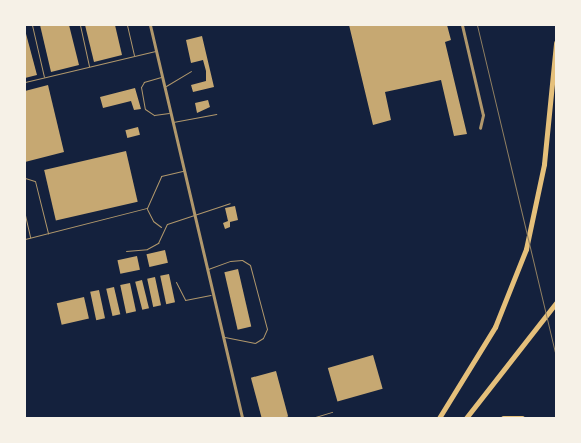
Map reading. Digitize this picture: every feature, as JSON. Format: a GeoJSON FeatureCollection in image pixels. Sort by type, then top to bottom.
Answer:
{"type":"FeatureCollection","features":[{"type":"Feature","properties":{"kind":"highway"},"geometry":{"type":"LineString","coordinates":[[439,418],[478,359],[515,282],[538,201],[556,43]]}},
{"type":"Feature","properties":{"kind":"highway"},"geometry":{"type":"LineString","coordinates":[[466,418],[556,303]]}},
{"type":"Feature","properties":{"kind":"highway"},"geometry":{"type":"LineString","coordinates":[[503,418],[522,418]]}},
{"type":"Feature","properties":{"kind":"street"},"geometry":{"type":"LineString","coordinates":[[150,25],[242,418]]}},
{"type":"Feature","properties":{"kind":"street"},"geometry":{"type":"LineString","coordinates":[[462,25],[483,115],[480,128]]}},
{"type":"Feature","properties":{"kind":"lane"},"geometry":{"type":"LineString","coordinates":[[32,25],[44,78]]}},
{"type":"Feature","properties":{"kind":"lane"},"geometry":{"type":"LineString","coordinates":[[80,25],[90,67]]}},
{"type":"Feature","properties":{"kind":"lane"},"geometry":{"type":"LineString","coordinates":[[127,25],[134,56]]}},
{"type":"Feature","properties":{"kind":"lane"},"geometry":{"type":"LineString","coordinates":[[25,82],[156,51]]}},
{"type":"Feature","properties":{"kind":"lane"},"geometry":{"type":"LineString","coordinates":[[164,86],[175,83],[191,71]]}},
{"type":"Feature","properties":{"kind":"lane"},"geometry":{"type":"LineString","coordinates":[[162,77],[144,82],[141,87],[145,109],[154,115],[170,113]]}},
{"type":"Feature","properties":{"kind":"lane"},"geometry":{"type":"LineString","coordinates":[[172,122],[216,114]]}},
{"type":"Feature","properties":{"kind":"lane"},"geometry":{"type":"LineString","coordinates":[[163,227],[153,221],[147,208],[161,176],[184,171]]}},
{"type":"Feature","properties":{"kind":"lane"},"geometry":{"type":"LineString","coordinates":[[25,178],[35,181],[48,234]]}},
{"type":"Feature","properties":{"kind":"lane"},"geometry":{"type":"LineString","coordinates":[[163,227],[230,204]]}},
{"type":"Feature","properties":{"kind":"lane"},"geometry":{"type":"LineString","coordinates":[[25,239],[147,208]]}},
{"type":"Feature","properties":{"kind":"lane"},"geometry":{"type":"LineString","coordinates":[[25,215],[30,238]]}},
{"type":"Feature","properties":{"kind":"lane"},"geometry":{"type":"LineString","coordinates":[[126,251],[147,248],[158,243],[163,227]]}},
{"type":"Feature","properties":{"kind":"lane"},"geometry":{"type":"LineString","coordinates":[[208,269],[230,261],[242,260],[250,265],[267,329],[263,338],[255,343],[224,337]]}},
{"type":"Feature","properties":{"kind":"lane"},"geometry":{"type":"LineString","coordinates":[[176,282],[185,300],[214,294]]}},
{"type":"Feature","properties":{"kind":"lane"},"geometry":{"type":"LineString","coordinates":[[312,418],[332,412]]}},
{"type":"Feature","properties":{"kind":"building"},"geometry":{"type":"Polygon","coordinates":[[[40,25],[69,25],[79,65],[51,72],[40,25]]]}},
{"type":"Feature","properties":{"kind":"building"},"geometry":{"type":"Polygon","coordinates":[[[85,25],[115,25],[122,55],[94,62],[85,25]]]}},
{"type":"Feature","properties":{"kind":"building"},"geometry":{"type":"Polygon","coordinates":[[[349,25],[447,25],[451,40],[445,42],[467,134],[454,136],[441,80],[385,92],[391,120],[373,125],[349,25]]]}},
{"type":"Feature","properties":{"kind":"building"},"geometry":{"type":"Polygon","coordinates":[[[25,30],[37,75],[25,78],[25,30]]]}},
{"type":"Feature","properties":{"kind":"building"},"geometry":{"type":"Polygon","coordinates":[[[202,36],[214,87],[193,92],[191,85],[206,81],[206,71],[203,60],[191,63],[186,40],[202,36]]]}},
{"type":"Feature","properties":{"kind":"building"},"geometry":{"type":"Polygon","coordinates":[[[48,85],[64,152],[25,162],[25,91],[48,85]]]}},
{"type":"Feature","properties":{"kind":"building"},"geometry":{"type":"Polygon","coordinates":[[[135,88],[141,109],[134,110],[131,101],[103,108],[100,97],[135,88]]]}},
{"type":"Feature","properties":{"kind":"building"},"geometry":{"type":"Polygon","coordinates":[[[208,100],[210,107],[197,113],[195,103],[208,100]]]}},
{"type":"Feature","properties":{"kind":"building"},"geometry":{"type":"Polygon","coordinates":[[[138,127],[140,135],[127,138],[125,130],[138,127]]]}},
{"type":"Feature","properties":{"kind":"building"},"geometry":{"type":"Polygon","coordinates":[[[126,151],[138,202],[56,221],[44,170],[126,151]]]}},
{"type":"Feature","properties":{"kind":"building"},"geometry":{"type":"Polygon","coordinates":[[[235,206],[238,220],[230,222],[230,227],[225,229],[223,223],[228,221],[225,208],[235,206]]]}},
{"type":"Feature","properties":{"kind":"building"},"geometry":{"type":"Polygon","coordinates":[[[165,250],[168,263],[149,267],[146,254],[165,250]]]}},
{"type":"Feature","properties":{"kind":"building"},"geometry":{"type":"Polygon","coordinates":[[[137,256],[140,270],[120,274],[117,260],[137,256]]]}},
{"type":"Feature","properties":{"kind":"building"},"geometry":{"type":"Polygon","coordinates":[[[238,269],[251,326],[238,330],[224,272],[238,269]]]}},
{"type":"Feature","properties":{"kind":"building"},"geometry":{"type":"Polygon","coordinates":[[[169,274],[175,302],[166,304],[160,276],[169,274]]]}},
{"type":"Feature","properties":{"kind":"building"},"geometry":{"type":"Polygon","coordinates":[[[155,277],[161,305],[153,307],[147,279],[155,277]]]}},
{"type":"Feature","properties":{"kind":"building"},"geometry":{"type":"Polygon","coordinates":[[[142,280],[149,308],[142,310],[135,282],[142,280]]]}},
{"type":"Feature","properties":{"kind":"building"},"geometry":{"type":"Polygon","coordinates":[[[130,283],[136,311],[126,313],[120,285],[130,283]]]}},
{"type":"Feature","properties":{"kind":"building"},"geometry":{"type":"Polygon","coordinates":[[[114,287],[120,314],[113,316],[106,289],[114,287]]]}},
{"type":"Feature","properties":{"kind":"building"},"geometry":{"type":"Polygon","coordinates":[[[99,290],[105,318],[96,320],[90,292],[99,290]]]}},
{"type":"Feature","properties":{"kind":"building"},"geometry":{"type":"Polygon","coordinates":[[[84,297],[89,318],[62,325],[57,303],[84,297]]]}},
{"type":"Feature","properties":{"kind":"building"},"geometry":{"type":"Polygon","coordinates":[[[373,355],[383,389],[337,402],[328,368],[373,355]]]}},
{"type":"Feature","properties":{"kind":"building"},"geometry":{"type":"Polygon","coordinates":[[[276,371],[288,416],[262,418],[251,378],[276,371]]]}},
{"type":"Feature","properties":{"kind":"railway"},"geometry":{"type":"LineString","coordinates":[[477,25],[556,356]]}}]}
